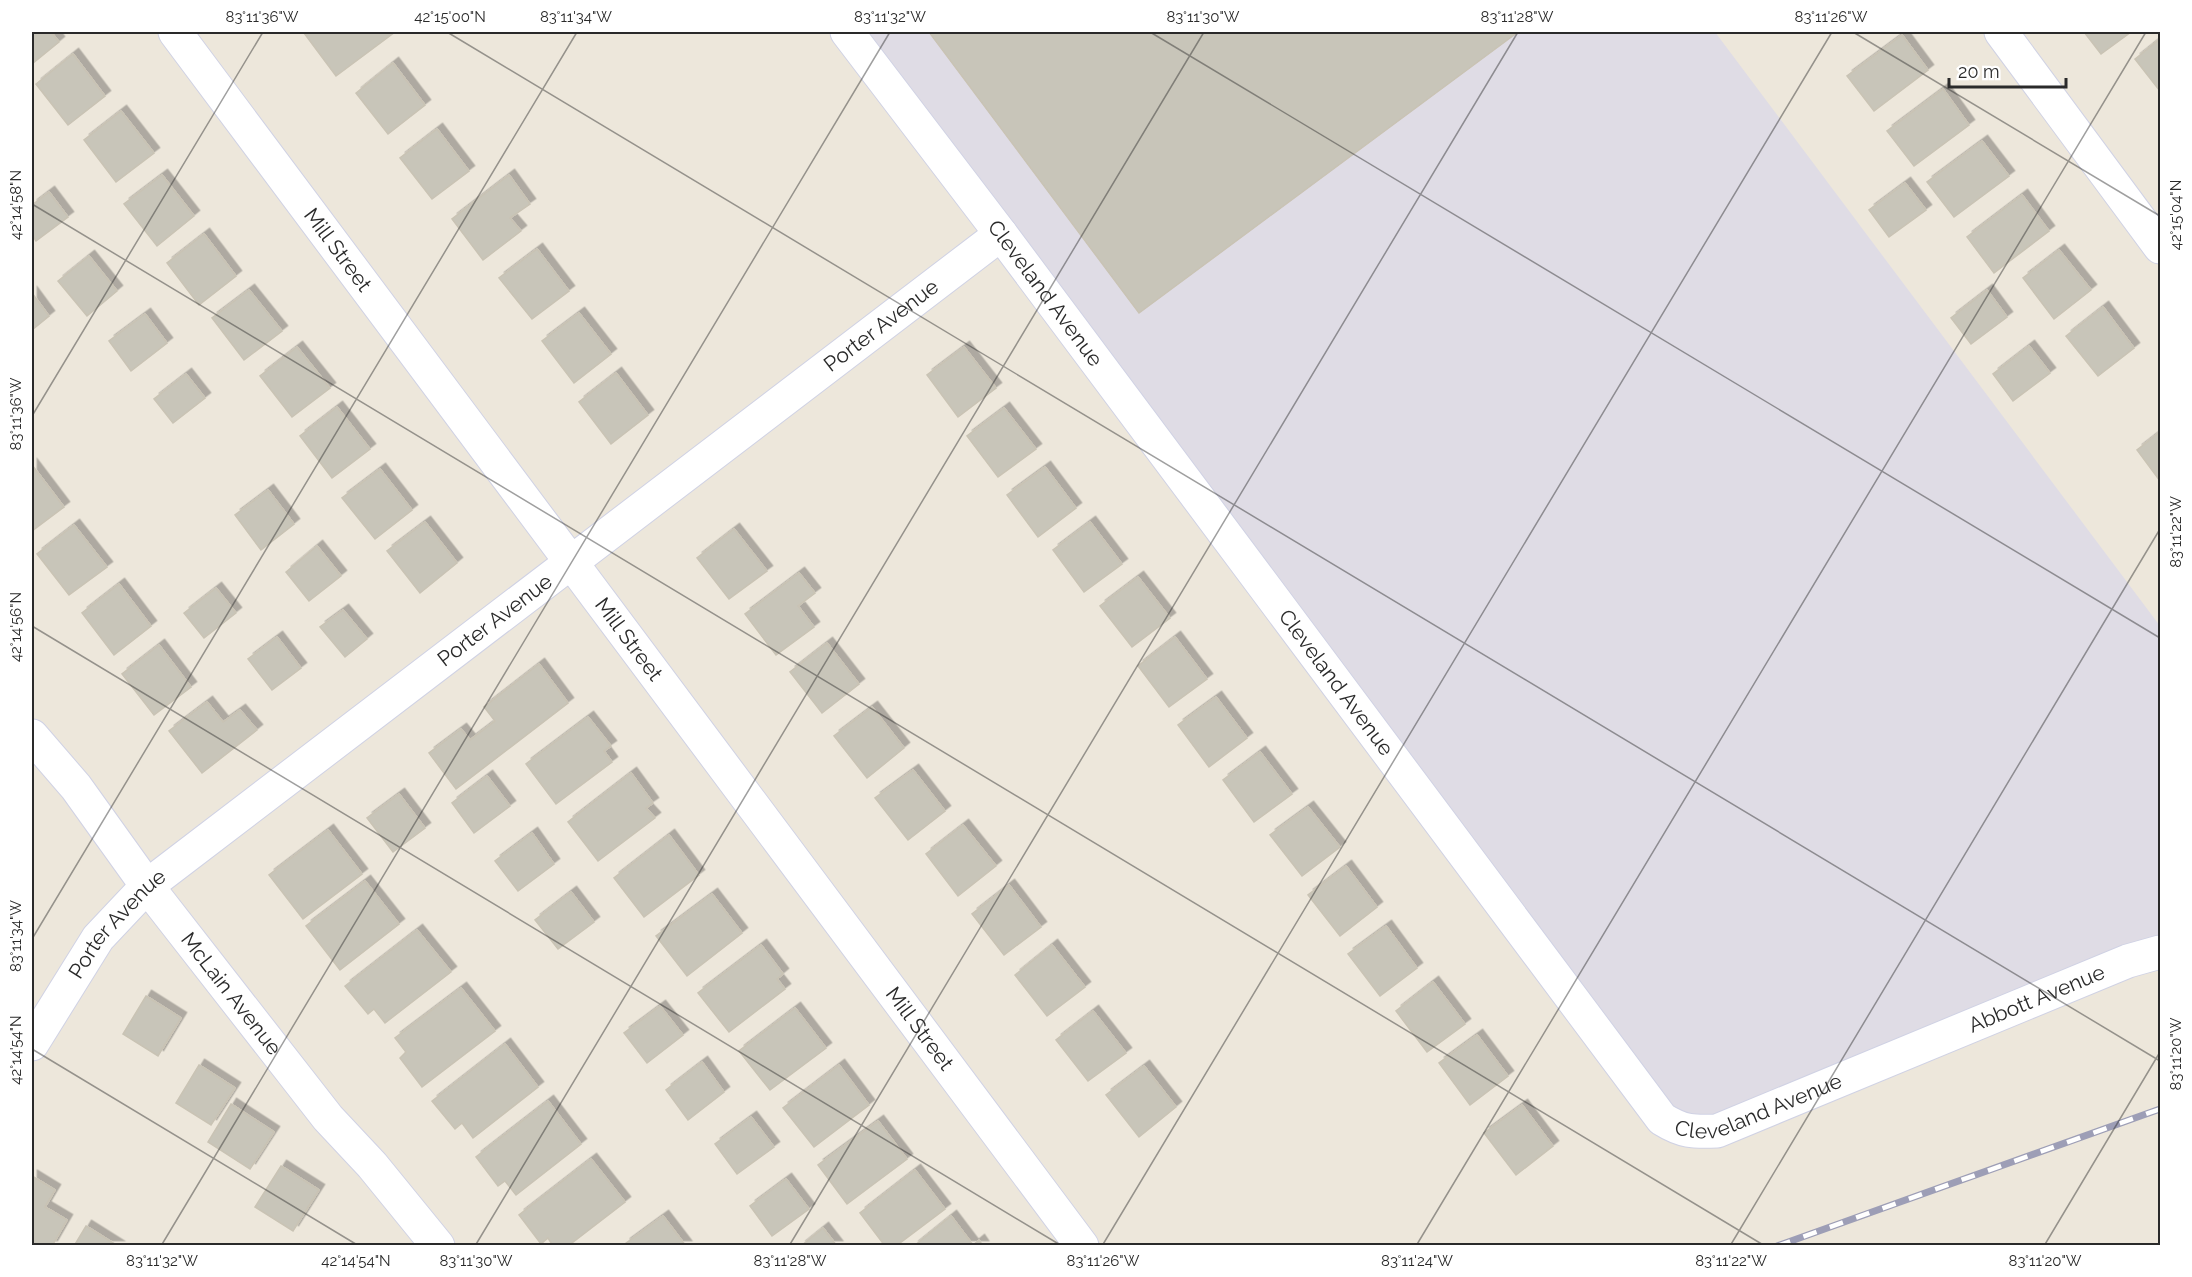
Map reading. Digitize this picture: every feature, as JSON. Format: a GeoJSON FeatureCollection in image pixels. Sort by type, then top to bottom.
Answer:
{"type":"FeatureCollection","features":[{"type":"Feature","properties":{"kind":"street","name":"Mill Street"},"geometry":{"type":"LineString","coordinates":[[175,32],[1082,1245]]}},
{"type":"Feature","properties":{"kind":"street","name":"Cleveland Avenue"},"geometry":{"type":"LineString","coordinates":[[847,32],[1001,234],[1662,1119],[1675,1127],[1691,1132],[1717,1131],[1914,1049]]}},
{"type":"Feature","properties":{"kind":"street"},"geometry":{"type":"LineString","coordinates":[[2001,32],[2160,247]]}},
{"type":"Feature","properties":{"kind":"street","name":"Porter Avenue"},"geometry":{"type":"LineString","coordinates":[[32,1044],[98,938],[147,886],[1001,234]]}},
{"type":"Feature","properties":{"kind":"street","name":"McLain Avenue"},"geometry":{"type":"LineString","coordinates":[[32,736],[76,787],[147,886],[328,1118],[372,1165],[438,1245]]}},
{"type":"Feature","properties":{"kind":"street","name":"Abbott Avenue"},"geometry":{"type":"LineString","coordinates":[[1914,1049],[2128,961],[2160,952]]}},
{"type":"Feature","properties":{"kind":"shaded area"},"geometry":{"type":"Polygon","coordinates":[[[848,32],[1715,32],[2160,626],[2160,952],[1691,1132],[848,32]]]}},
{"type":"Feature","properties":{"kind":"building"},"geometry":{"type":"Polygon","coordinates":[[[32,32],[51,32],[59,42],[32,64],[32,32]]]}},
{"type":"Feature","properties":{"kind":"building"},"geometry":{"type":"Polygon","coordinates":[[[395,32],[336,76],[304,33],[395,32]]]}},
{"type":"Feature","properties":{"kind":"building"},"geometry":{"type":"Polygon","coordinates":[[[929,32],[1518,32],[1139,313],[929,32]]]}},
{"type":"Feature","properties":{"kind":"building"},"geometry":{"type":"Polygon","coordinates":[[[2084,32],[2131,32],[2101,54],[2084,32]]]}},
{"type":"Feature","properties":{"kind":"building"},"geometry":{"type":"Polygon","coordinates":[[[1902,35],[1928,70],[1874,111],[1847,76],[1902,35]]]}},
{"type":"Feature","properties":{"kind":"building"},"geometry":{"type":"Polygon","coordinates":[[[2160,39],[2160,91],[2135,59],[2160,39]]]}},
{"type":"Feature","properties":{"kind":"building"},"geometry":{"type":"Polygon","coordinates":[[[73,54],[105,96],[68,125],[36,84],[73,54]]]}},
{"type":"Feature","properties":{"kind":"building"},"geometry":{"type":"Polygon","coordinates":[[[393,63],[425,105],[388,134],[356,93],[393,63]]]}},
{"type":"Feature","properties":{"kind":"building"},"geometry":{"type":"Polygon","coordinates":[[[1943,89],[1969,125],[1914,166],[1887,131],[1943,89]]]}},
{"type":"Feature","properties":{"kind":"building"},"geometry":{"type":"Polygon","coordinates":[[[121,111],[154,153],[116,182],[84,140],[121,111]]]}},
{"type":"Feature","properties":{"kind":"building"},"geometry":{"type":"Polygon","coordinates":[[[437,129],[469,171],[432,199],[400,158],[437,129]]]}},
{"type":"Feature","properties":{"kind":"building"},"geometry":{"type":"Polygon","coordinates":[[[1982,141],[2009,176],[1954,217],[1927,182],[1982,141]]]}},
{"type":"Feature","properties":{"kind":"building"},"geometry":{"type":"Polygon","coordinates":[[[162,175],[194,216],[157,246],[124,204],[162,175]]]}},
{"type":"Feature","properties":{"kind":"building"},"geometry":{"type":"Polygon","coordinates":[[[509,175],[530,204],[510,218],[521,231],[483,260],[452,219],[509,175]]]}},
{"type":"Feature","properties":{"kind":"building"},"geometry":{"type":"Polygon","coordinates":[[[1905,183],[1926,210],[1889,237],[1869,210],[1905,183]]]}},
{"type":"Feature","properties":{"kind":"building"},"geometry":{"type":"Polygon","coordinates":[[[49,192],[68,217],[36,241],[32,235],[32,205],[49,192]]]}},
{"type":"Feature","properties":{"kind":"building"},"geometry":{"type":"Polygon","coordinates":[[[2022,195],[2049,231],[1994,273],[1967,237],[2022,195]]]}},
{"type":"Feature","properties":{"kind":"building"},"geometry":{"type":"Polygon","coordinates":[[[204,234],[236,276],[199,305],[167,263],[204,234]]]}},
{"type":"Feature","properties":{"kind":"building"},"geometry":{"type":"Polygon","coordinates":[[[537,249],[569,291],[532,319],[499,278],[537,249]]]}},
{"type":"Feature","properties":{"kind":"building"},"geometry":{"type":"Polygon","coordinates":[[[2059,250],[2091,290],[2054,319],[2023,278],[2059,250]]]}},
{"type":"Feature","properties":{"kind":"building"},"geometry":{"type":"Polygon","coordinates":[[[89,256],[117,291],[87,316],[58,281],[89,256]]]}},
{"type":"Feature","properties":{"kind":"building"},"geometry":{"type":"Polygon","coordinates":[[[249,290],[282,331],[244,360],[212,318],[249,290]]]}},
{"type":"Feature","properties":{"kind":"building"},"geometry":{"type":"Polygon","coordinates":[[[1987,290],[2007,317],[1971,344],[1951,318],[1987,290]]]}},
{"type":"Feature","properties":{"kind":"building"},"geometry":{"type":"Polygon","coordinates":[[[32,293],[49,316],[32,330],[32,293]]]}},
{"type":"Feature","properties":{"kind":"building"},"geometry":{"type":"Polygon","coordinates":[[[2103,307],[2134,348],[2098,376],[2066,336],[2103,307]]]}},
{"type":"Feature","properties":{"kind":"building"},"geometry":{"type":"Polygon","coordinates":[[[579,313],[611,354],[574,383],[542,341],[579,313]]]}},
{"type":"Feature","properties":{"kind":"building"},"geometry":{"type":"Polygon","coordinates":[[[145,314],[167,343],[131,371],[109,341],[145,314]]]}},
{"type":"Feature","properties":{"kind":"building"},"geometry":{"type":"Polygon","coordinates":[[[2029,346],[2050,373],[2013,401],[1993,374],[2029,346]]]}},
{"type":"Feature","properties":{"kind":"building"},"geometry":{"type":"Polygon","coordinates":[[[297,347],[330,388],[292,417],[260,376],[297,347]]]}},
{"type":"Feature","properties":{"kind":"building"},"geometry":{"type":"Polygon","coordinates":[[[964,347],[996,388],[958,417],[927,375],[964,347]]]}},
{"type":"Feature","properties":{"kind":"building"},"geometry":{"type":"Polygon","coordinates":[[[616,373],[648,415],[611,444],[579,402],[616,373]]]}},
{"type":"Feature","properties":{"kind":"building"},"geometry":{"type":"Polygon","coordinates":[[[186,374],[205,398],[173,423],[154,399],[186,374]]]}},
{"type":"Feature","properties":{"kind":"building"},"geometry":{"type":"Polygon","coordinates":[[[337,407],[370,449],[332,478],[300,436],[337,407]]]}},
{"type":"Feature","properties":{"kind":"building"},"geometry":{"type":"Polygon","coordinates":[[[1004,408],[1036,449],[998,477],[967,436],[1004,408]]]}},
{"type":"Feature","properties":{"kind":"building"},"geometry":{"type":"Polygon","coordinates":[[[2160,432],[2160,481],[2137,450],[2160,432]]]}},
{"type":"Feature","properties":{"kind":"building"},"geometry":{"type":"Polygon","coordinates":[[[32,465],[64,507],[32,531],[32,465]]]}},
{"type":"Feature","properties":{"kind":"building"},"geometry":{"type":"Polygon","coordinates":[[[1045,467],[1076,508],[1038,537],[1007,495],[1045,467]]]}},
{"type":"Feature","properties":{"kind":"building"},"geometry":{"type":"Polygon","coordinates":[[[380,469],[412,510],[375,539],[342,498],[380,469]]]}},
{"type":"Feature","properties":{"kind":"building"},"geometry":{"type":"Polygon","coordinates":[[[268,490],[294,524],[261,550],[235,515],[268,490]]]}},
{"type":"Feature","properties":{"kind":"building"},"geometry":{"type":"Polygon","coordinates":[[[425,522],[457,563],[420,593],[387,551],[425,522]]]}},
{"type":"Feature","properties":{"kind":"building"},"geometry":{"type":"Polygon","coordinates":[[[1090,522],[1122,564],[1084,592],[1053,550],[1090,522]]]}},
{"type":"Feature","properties":{"kind":"building"},"geometry":{"type":"Polygon","coordinates":[[[74,525],[107,567],[69,595],[37,554],[74,525]]]}},
{"type":"Feature","properties":{"kind":"building"},"geometry":{"type":"Polygon","coordinates":[[[734,529],[767,571],[729,599],[697,558],[734,529]]]}},
{"type":"Feature","properties":{"kind":"building"},"geometry":{"type":"Polygon","coordinates":[[[317,546],[341,576],[309,601],[286,572],[317,546]]]}},
{"type":"Feature","properties":{"kind":"building"},"geometry":{"type":"Polygon","coordinates":[[[799,573],[815,593],[798,606],[814,627],[776,655],[745,614],[799,573]]]}},
{"type":"Feature","properties":{"kind":"building"},"geometry":{"type":"Polygon","coordinates":[[[1138,577],[1170,618],[1132,647],[1100,606],[1138,577]]]}},
{"type":"Feature","properties":{"kind":"building"},"geometry":{"type":"Polygon","coordinates":[[[119,584],[151,626],[114,655],[82,613],[119,584]]]}},
{"type":"Feature","properties":{"kind":"building"},"geometry":{"type":"Polygon","coordinates":[[[216,588],[236,613],[204,638],[184,613],[216,588]]]}},
{"type":"Feature","properties":{"kind":"building"},"geometry":{"type":"Polygon","coordinates":[[[343,610],[367,639],[345,657],[320,627],[343,610]]]}},
{"type":"Feature","properties":{"kind":"building"},"geometry":{"type":"Polygon","coordinates":[[[277,637],[301,668],[272,690],[248,659],[277,637]]]}},
{"type":"Feature","properties":{"kind":"building"},"geometry":{"type":"Polygon","coordinates":[[[1175,637],[1207,679],[1169,707],[1138,666],[1175,637]]]}},
{"type":"Feature","properties":{"kind":"building"},"geometry":{"type":"Polygon","coordinates":[[[827,643],[859,684],[822,713],[790,672],[827,643]]]}},
{"type":"Feature","properties":{"kind":"building"},"geometry":{"type":"Polygon","coordinates":[[[159,645],[191,687],[154,715],[122,674],[159,645]]]}},
{"type":"Feature","properties":{"kind":"building"},"geometry":{"type":"Polygon","coordinates":[[[539,664],[568,703],[456,789],[429,753],[461,729],[470,740],[495,721],[484,707],[539,664]]]}},
{"type":"Feature","properties":{"kind":"building"},"geometry":{"type":"Polygon","coordinates":[[[1216,697],[1247,738],[1209,767],[1178,725],[1216,697]]]}},
{"type":"Feature","properties":{"kind":"building"},"geometry":{"type":"Polygon","coordinates":[[[207,702],[223,722],[240,710],[257,730],[202,773],[169,731],[207,702]]]}},
{"type":"Feature","properties":{"kind":"building"},"geometry":{"type":"Polygon","coordinates":[[[872,707],[904,748],[867,778],[834,736],[872,707]]]}},
{"type":"Feature","properties":{"kind":"building"},"geometry":{"type":"Polygon","coordinates":[[[588,717],[611,746],[604,751],[612,762],[556,804],[526,764],[588,717]]]}},
{"type":"Feature","properties":{"kind":"building"},"geometry":{"type":"Polygon","coordinates":[[[1260,752],[1292,794],[1254,822],[1223,780],[1260,752]]]}},
{"type":"Feature","properties":{"kind":"building"},"geometry":{"type":"Polygon","coordinates":[[[913,770],[945,811],[908,840],[875,798],[913,770]]]}},
{"type":"Feature","properties":{"kind":"building"},"geometry":{"type":"Polygon","coordinates":[[[631,773],[653,803],[646,808],[655,818],[598,861],[568,822],[631,773]]]}},
{"type":"Feature","properties":{"kind":"building"},"geometry":{"type":"Polygon","coordinates":[[[487,776],[510,806],[474,833],[452,803],[487,776]]]}},
{"type":"Feature","properties":{"kind":"building"},"geometry":{"type":"Polygon","coordinates":[[[399,794],[425,828],[393,852],[367,818],[399,794]]]}},
{"type":"Feature","properties":{"kind":"building"},"geometry":{"type":"Polygon","coordinates":[[[1308,807],[1340,847],[1302,876],[1270,835],[1308,807]]]}},
{"type":"Feature","properties":{"kind":"building"},"geometry":{"type":"Polygon","coordinates":[[[963,825],[996,866],[958,896],[926,854],[963,825]]]}},
{"type":"Feature","properties":{"kind":"building"},"geometry":{"type":"Polygon","coordinates":[[[328,830],[362,874],[303,919],[269,875],[328,830]]]}},
{"type":"Feature","properties":{"kind":"building"},"geometry":{"type":"Polygon","coordinates":[[[532,833],[554,864],[518,891],[495,861],[532,833]]]}},
{"type":"Feature","properties":{"kind":"building"},"geometry":{"type":"Polygon","coordinates":[[[669,835],[699,875],[644,917],[614,878],[669,835]]]}},
{"type":"Feature","properties":{"kind":"building"},"geometry":{"type":"Polygon","coordinates":[[[1346,866],[1377,907],[1340,936],[1308,895],[1346,866]]]}},
{"type":"Feature","properties":{"kind":"building"},"geometry":{"type":"Polygon","coordinates":[[[365,881],[399,924],[340,970],[306,926],[365,881]]]}},
{"type":"Feature","properties":{"kind":"building"},"geometry":{"type":"Polygon","coordinates":[[[1009,885],[1041,927],[1004,955],[972,914],[1009,885]]]}},
{"type":"Feature","properties":{"kind":"building"},"geometry":{"type":"Polygon","coordinates":[[[571,892],[594,922],[558,949],[535,920],[571,892]]]}},
{"type":"Feature","properties":{"kind":"building"},"geometry":{"type":"Polygon","coordinates":[[[712,894],[742,933],[687,976],[656,936],[712,894]]]}},
{"type":"Feature","properties":{"kind":"building"},"geometry":{"type":"Polygon","coordinates":[[[1386,926],[1417,968],[1380,996],[1348,954],[1386,926]]]}},
{"type":"Feature","properties":{"kind":"building"},"geometry":{"type":"Polygon","coordinates":[[[417,930],[451,972],[385,1023],[374,1009],[368,1014],[345,986],[417,930]]]}},
{"type":"Feature","properties":{"kind":"building"},"geometry":{"type":"Polygon","coordinates":[[[761,945],[783,974],[777,979],[785,989],[729,1032],[698,993],[761,945]]]}},
{"type":"Feature","properties":{"kind":"building"},"geometry":{"type":"Polygon","coordinates":[[[1052,945],[1085,987],[1047,1016],[1015,975],[1052,945]]]}},
{"type":"Feature","properties":{"kind":"building"},"geometry":{"type":"Polygon","coordinates":[[[1433,982],[1465,1024],[1427,1052],[1396,1011],[1433,982]]]}},
{"type":"Feature","properties":{"kind":"building"},"geometry":{"type":"Polygon","coordinates":[[[461,988],[495,1031],[422,1087],[400,1058],[406,1052],[395,1038],[461,988]]]}},
{"type":"Feature","properties":{"kind":"building"},"geometry":{"type":"Polygon","coordinates":[[[146,996],[181,1018],[158,1056],[123,1034],[146,996]]]}},
{"type":"Feature","properties":{"kind":"building"},"geometry":{"type":"Polygon","coordinates":[[[660,1006],[683,1035],[647,1063],[624,1033],[660,1006]]]}},
{"type":"Feature","properties":{"kind":"building"},"geometry":{"type":"Polygon","coordinates":[[[795,1008],[826,1048],[770,1090],[739,1051],[795,1008]]]}},
{"type":"Feature","properties":{"kind":"building"},"geometry":{"type":"Polygon","coordinates":[[[1093,1011],[1126,1053],[1088,1081],[1056,1040],[1093,1011]]]}},
{"type":"Feature","properties":{"kind":"building"},"geometry":{"type":"Polygon","coordinates":[[[1477,1035],[1508,1076],[1470,1105],[1439,1063],[1477,1035]]]}},
{"type":"Feature","properties":{"kind":"building"},"geometry":{"type":"Polygon","coordinates":[[[505,1044],[538,1087],[473,1138],[462,1123],[455,1129],[432,1101],[505,1044]]]}},
{"type":"Feature","properties":{"kind":"building"},"geometry":{"type":"Polygon","coordinates":[[[702,1062],[724,1092],[688,1120],[666,1090],[702,1062]]]}},
{"type":"Feature","properties":{"kind":"building"},"geometry":{"type":"Polygon","coordinates":[[[199,1065],[235,1088],[211,1125],[176,1103],[199,1065]]]}},
{"type":"Feature","properties":{"kind":"building"},"geometry":{"type":"Polygon","coordinates":[[[839,1065],[869,1105],[814,1147],[783,1108],[839,1065]]]}},
{"type":"Feature","properties":{"kind":"building"},"geometry":{"type":"Polygon","coordinates":[[[1144,1066],[1176,1107],[1139,1137],[1106,1095],[1144,1066]]]}},
{"type":"Feature","properties":{"kind":"building"},"geometry":{"type":"Polygon","coordinates":[[[548,1101],[581,1144],[516,1195],[505,1181],[498,1186],[476,1157],[548,1101]]]}},
{"type":"Feature","properties":{"kind":"building"},"geometry":{"type":"Polygon","coordinates":[[[231,1104],[274,1132],[250,1169],[208,1142],[231,1104]]]}},
{"type":"Feature","properties":{"kind":"building"},"geometry":{"type":"Polygon","coordinates":[[[1522,1105],[1553,1146],[1516,1175],[1484,1133],[1522,1105]]]}},
{"type":"Feature","properties":{"kind":"building"},"geometry":{"type":"Polygon","coordinates":[[[751,1117],[774,1147],[737,1174],[715,1144],[751,1117]]]}},
{"type":"Feature","properties":{"kind":"building"},"geometry":{"type":"Polygon","coordinates":[[[878,1121],[907,1159],[847,1204],[818,1165],[878,1121]]]}},
{"type":"Feature","properties":{"kind":"building"},"geometry":{"type":"Polygon","coordinates":[[[591,1159],[625,1202],[568,1246],[553,1246],[548,1238],[541,1244],[519,1215],[591,1159]]]}},
{"type":"Feature","properties":{"kind":"building"},"geometry":{"type":"Polygon","coordinates":[[[281,1166],[319,1190],[293,1231],[255,1207],[281,1166]]]}},
{"type":"Feature","properties":{"kind":"building"},"geometry":{"type":"Polygon","coordinates":[[[915,1170],[945,1209],[896,1246],[885,1246],[860,1213],[915,1170]]]}},
{"type":"Feature","properties":{"kind":"building"},"geometry":{"type":"Polygon","coordinates":[[[32,1176],[55,1190],[45,1207],[67,1220],[52,1246],[32,1246],[32,1176]]]}},
{"type":"Feature","properties":{"kind":"building"},"geometry":{"type":"Polygon","coordinates":[[[786,1179],[809,1209],[772,1236],[750,1206],[786,1179]]]}},
{"type":"Feature","properties":{"kind":"building"},"geometry":{"type":"Polygon","coordinates":[[[663,1216],[686,1246],[625,1246],[625,1244],[663,1216]]]}},
{"type":"Feature","properties":{"kind":"building"},"geometry":{"type":"Polygon","coordinates":[[[951,1216],[973,1245],[979,1240],[983,1246],[914,1246],[951,1216]]]}},
{"type":"Feature","properties":{"kind":"building"},"geometry":{"type":"Polygon","coordinates":[[[86,1226],[118,1246],[74,1246],[86,1226]]]}},
{"type":"Feature","properties":{"kind":"building"},"geometry":{"type":"Polygon","coordinates":[[[823,1228],[837,1246],[801,1246],[823,1228]]]}},
{"type":"Feature","properties":{"kind":"railway"},"geometry":{"type":"LineString","coordinates":[[1777,1246],[2160,1109]]}}]}
